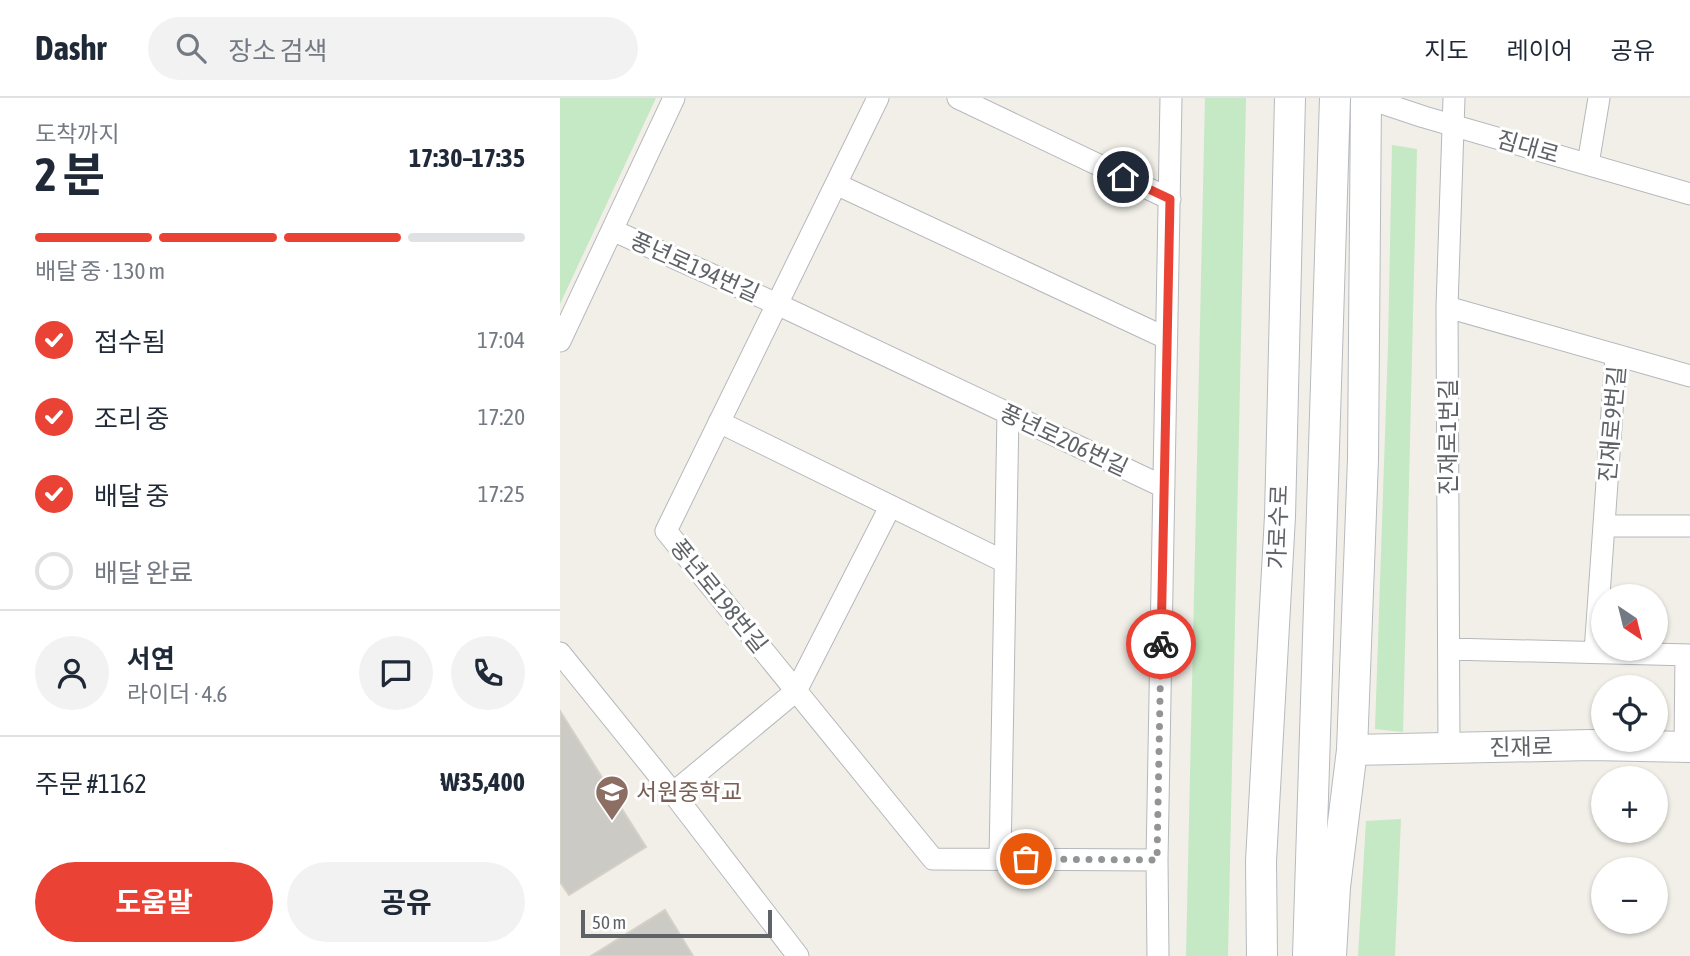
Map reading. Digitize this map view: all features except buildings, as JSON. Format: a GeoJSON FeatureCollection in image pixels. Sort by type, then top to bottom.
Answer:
{"type":"FeatureCollection","features":[{"type":"Feature","properties":{"kind":"main road","name":"가로수로"},"geometry":{"type":"LineString","coordinates":[[1262,956],[1261,861],[1280,516],[1290,98]]}},
{"type":"Feature","properties":{"kind":"main road","name":"가로수로"},"geometry":{"type":"LineString","coordinates":[[1308,956],[1335,98]]}},
{"type":"Feature","properties":{"kind":"main road"},"geometry":{"type":"LineString","coordinates":[[1331,956],[1335,887],[1352,750],[1363,459],[1367,98]]}},
{"type":"Feature","properties":{"kind":"main road","name":"진재로"},"geometry":{"type":"LineString","coordinates":[[1352,750],[1687,747]]}},
{"type":"Feature","properties":{"kind":"main road"},"geometry":{"type":"LineString","coordinates":[[1308,956],[1335,887]]}},
{"type":"Feature","properties":{"kind":"street","name":"풍년로194번길"},"geometry":{"type":"LineString","coordinates":[[560,341],[674,98]]}},
{"type":"Feature","properties":{"kind":"street","name":"풍년로198번길"},"geometry":{"type":"LineString","coordinates":[[878,98],[666,531],[933,859],[1157,860]]}},
{"type":"Feature","properties":{"kind":"street"},"geometry":{"type":"LineString","coordinates":[[958,98],[1170,199]]}},
{"type":"Feature","properties":{"kind":"street","name":"풍년로206번길"},"geometry":{"type":"LineString","coordinates":[[1158,956],[1157,860],[1171,98]]}},
{"type":"Feature","properties":{"kind":"street","name":"짐대로"},"geometry":{"type":"LineString","coordinates":[[1367,98],[1453,126],[1690,194]]}},
{"type":"Feature","properties":{"kind":"street","name":"진재로1번길"},"geometry":{"type":"LineString","coordinates":[[1450,749],[1447,307],[1454,98]]}},
{"type":"Feature","properties":{"kind":"street"},"geometry":{"type":"LineString","coordinates":[[1588,164],[1599,98]]}},
{"type":"Feature","properties":{"kind":"street"},"geometry":{"type":"LineString","coordinates":[[836,184],[1166,338]]}},
{"type":"Feature","properties":{"kind":"street","name":"풍년로194번길"},"geometry":{"type":"LineString","coordinates":[[612,230],[777,304]]}},
{"type":"Feature","properties":{"kind":"street","name":"풍년로206번길"},"geometry":{"type":"LineString","coordinates":[[777,304],[1164,486]]}},
{"type":"Feature","properties":{"kind":"street"},"geometry":{"type":"LineString","coordinates":[[1447,307],[1616,355]]}},
{"type":"Feature","properties":{"kind":"street","name":"진재로9번길"},"geometry":{"type":"LineString","coordinates":[[1600,584],[1616,355],[1690,376]]}},
{"type":"Feature","properties":{"kind":"street"},"geometry":{"type":"LineString","coordinates":[[1000,859],[1008,413]]}},
{"type":"Feature","properties":{"kind":"street"},"geometry":{"type":"LineString","coordinates":[[719,422],[1005,562]]}},
{"type":"Feature","properties":{"kind":"street"},"geometry":{"type":"LineString","coordinates":[[673,793],[796,691],[890,507]]}},
{"type":"Feature","properties":{"kind":"street"},"geometry":{"type":"LineString","coordinates":[[1604,526],[1690,526]]}},
{"type":"Feature","properties":{"kind":"street"},"geometry":{"type":"LineString","coordinates":[[1449,649],[1591,652]]}},
{"type":"Feature","properties":{"kind":"street"},"geometry":{"type":"LineString","coordinates":[[560,653],[673,793],[798,956]]}},
{"type":"Feature","properties":{"kind":"street"},"geometry":{"type":"LineString","coordinates":[[1668,654],[1688,655],[1687,747]]}},
{"type":"Feature","properties":{"kind":"green space"},"geometry":{"type":"Polygon","coordinates":[[[560,98],[656,98],[560,304],[560,98]]]}},
{"type":"Feature","properties":{"kind":"green space"},"geometry":{"type":"Polygon","coordinates":[[[1205,98],[1246,98],[1228,956],[1186,956],[1205,98]]]}},
{"type":"Feature","properties":{"kind":"green space"},"geometry":{"type":"Polygon","coordinates":[[[1392,145],[1417,149],[1403,732],[1375,729],[1392,145]]]}},
{"type":"Feature","properties":{"kind":"green space"},"geometry":{"type":"Polygon","coordinates":[[[1401,819],[1395,956],[1358,956],[1366,821],[1401,819]]]}},
{"type":"Feature","properties":{"kind":"way so far"},"geometry":{"type":"LineString","coordinates":[[1026,859],[1157,860],[1161,644]]}},
{"type":"Feature","properties":{"kind":"place","name":"서원중학교"},"geometry":{"type":"Point","coordinates":[612,822]}},
{"type":"Feature","properties":{"kind":"route"},"geometry":{"type":"LineString","coordinates":[[1123,177],[1170,199],[1161,644]]}}]}
